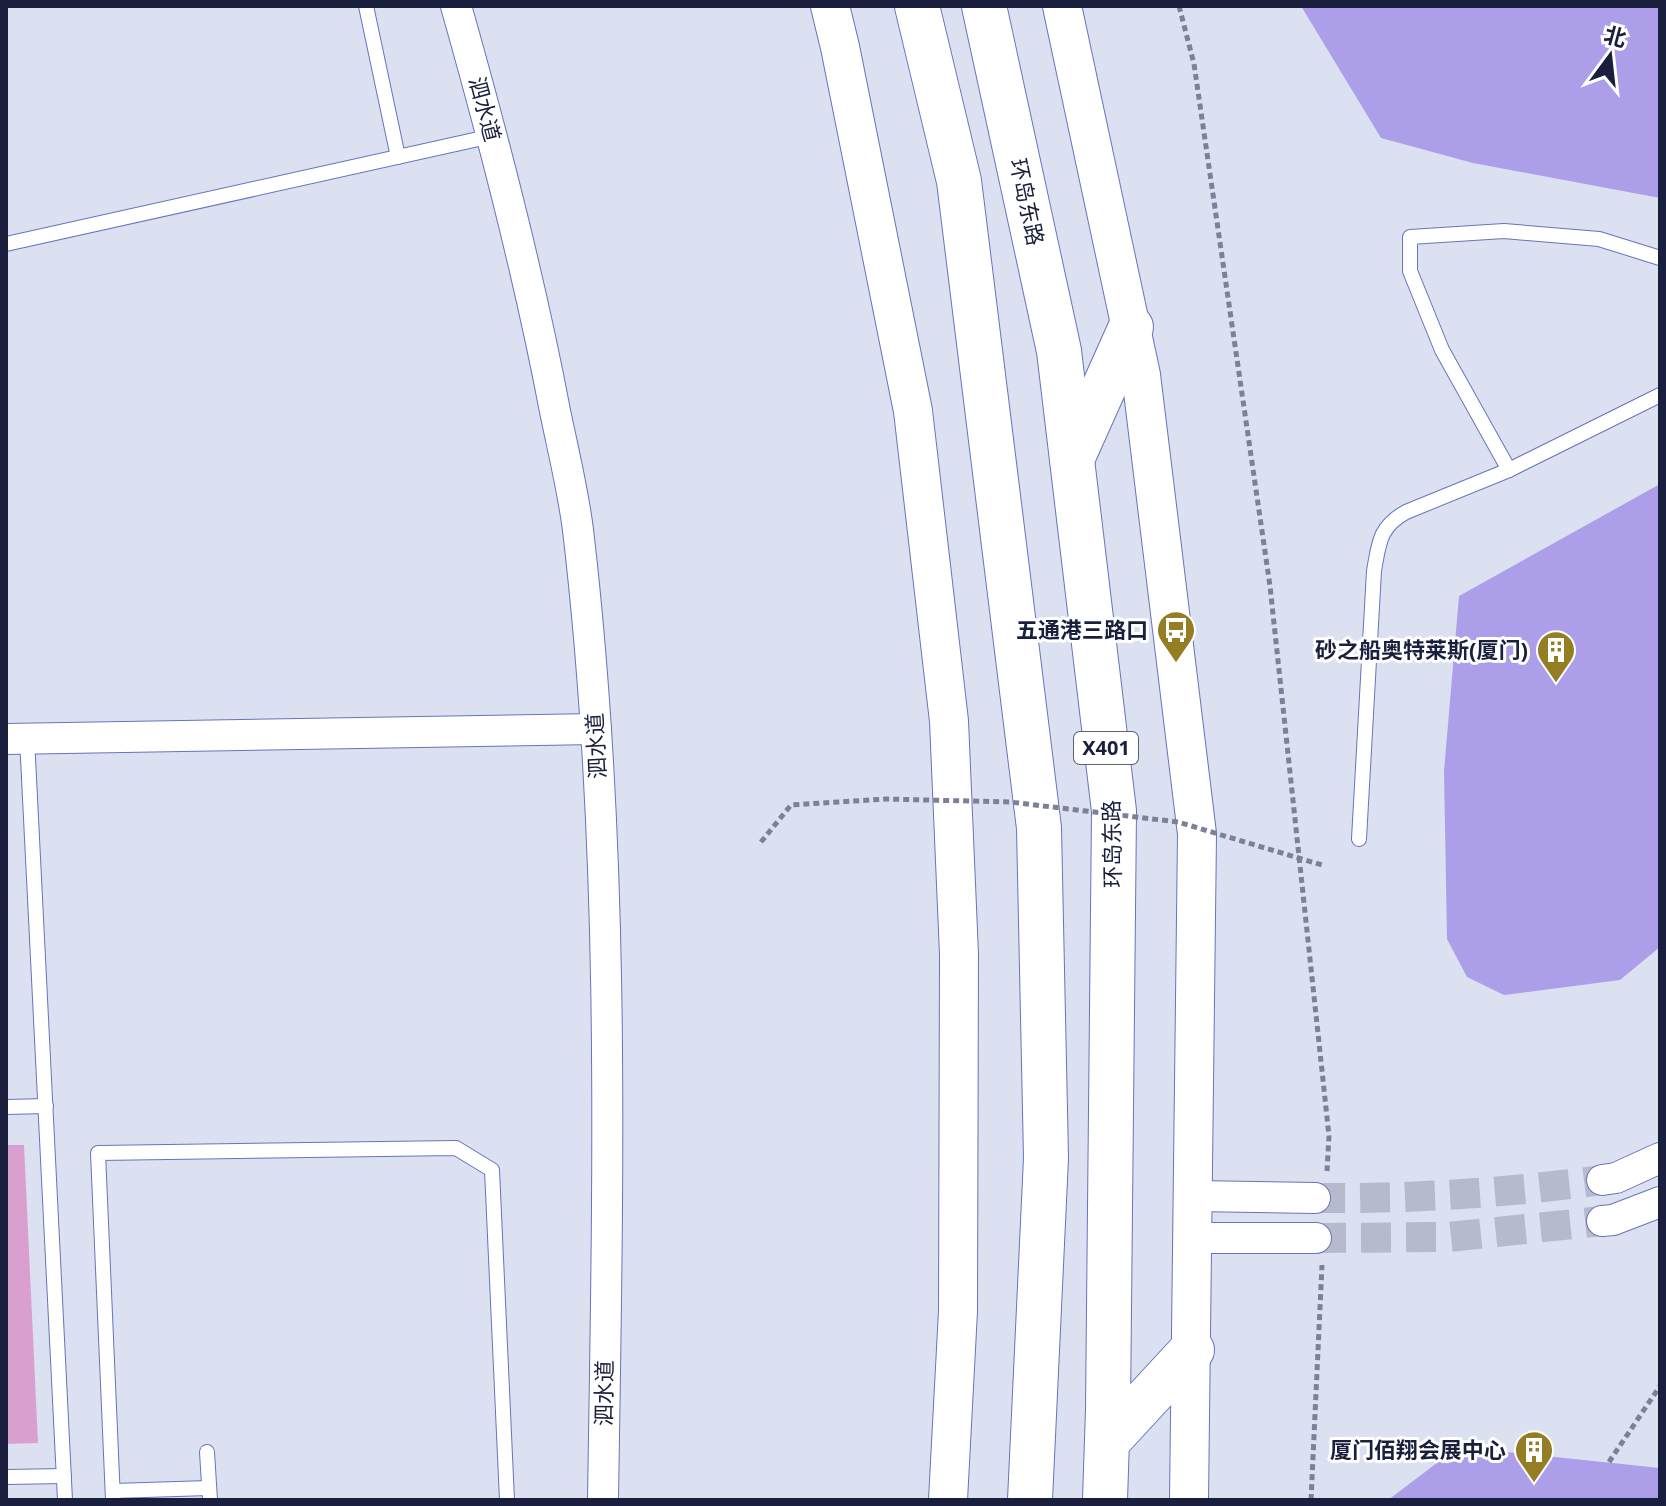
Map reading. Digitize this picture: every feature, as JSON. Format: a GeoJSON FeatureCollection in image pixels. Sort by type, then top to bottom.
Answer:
{"type":"FeatureCollection","features":[{"type":"Feature","properties":{"kind":"main road"},"geometry":{"type":"LineString","coordinates":[[917,6],[959,181],[1039,828],[1046,1158],[1030,1500]]}},
{"type":"Feature","properties":{"kind":"main road","name":"环岛东路"},"geometry":{"type":"LineString","coordinates":[[984,6],[1059,351],[1114,811],[1105,1500]]}},
{"type":"Feature","properties":{"kind":"main road"},"geometry":{"type":"LineString","coordinates":[[1072,459],[1131,327]]}},
{"type":"Feature","properties":{"kind":"main road"},"geometry":{"type":"LineString","coordinates":[[1107,1442],[1192,1350]]}},
{"type":"Feature","properties":{"kind":"street","name":"泗水道"},"geometry":{"type":"LineString","coordinates":[[456,6],[493,136],[537,316],[578,527],[596,729],[609,1072],[603,1500]]}},
{"type":"Feature","properties":{"kind":"street"},"geometry":{"type":"LineString","coordinates":[[830,6],[913,411],[949,721],[959,985],[958,1311],[948,1500]]}},
{"type":"Feature","properties":{"kind":"street"},"geometry":{"type":"LineString","coordinates":[[1062,6],[1141,375],[1197,834],[1189,1500]]}},
{"type":"Feature","properties":{"kind":"street"},"geometry":{"type":"LineString","coordinates":[[17,738],[596,729]]}},
{"type":"Feature","properties":{"kind":"street"},"geometry":{"type":"LineString","coordinates":[[1602,1180],[1616,1178],[1660,1158]]}},
{"type":"Feature","properties":{"kind":"street"},"geometry":{"type":"LineString","coordinates":[[1193,1196],[1321,1190]]}},
{"type":"Feature","properties":{"kind":"street"},"geometry":{"type":"LineString","coordinates":[[1602,1221],[1613,1220],[1660,1202]]}},
{"type":"Feature","properties":{"kind":"street"},"geometry":{"type":"LineString","coordinates":[[1193,1238],[1319,1248]]}},
{"type":"Feature","properties":{"kind":"lane"},"geometry":{"type":"LineString","coordinates":[[366,6],[398,157]]}},
{"type":"Feature","properties":{"kind":"lane"},"geometry":{"type":"LineString","coordinates":[[6,244],[493,136]]}},
{"type":"Feature","properties":{"kind":"lane"},"geometry":{"type":"LineString","coordinates":[[1509,470],[1442,350],[1410,271],[1410,237],[1504,231],[1584,237],[1660,258]]}},
{"type":"Feature","properties":{"kind":"lane"},"geometry":{"type":"LineString","coordinates":[[1359,839],[1374,571],[1381,536],[1391,520],[1509,470],[1660,395]]}},
{"type":"Feature","properties":{"kind":"lane"},"geometry":{"type":"LineString","coordinates":[[17,738],[46,1106],[65,1500]]}},
{"type":"Feature","properties":{"kind":"lane"},"geometry":{"type":"LineString","coordinates":[[6,1107],[46,1106]]}},
{"type":"Feature","properties":{"kind":"lane"},"geometry":{"type":"LineString","coordinates":[[207,1452],[210,1494],[113,1495],[98,1153],[456,1148],[492,1170],[507,1500]]}},
{"type":"Feature","properties":{"kind":"lane"},"geometry":{"type":"LineString","coordinates":[[6,1477],[64,1476]]}},
{"type":"Feature","properties":{"kind":"path"},"geometry":{"type":"LineString","coordinates":[[1179,6],[1194,64],[1270,586],[1329,1136],[1321,1190]]}},
{"type":"Feature","properties":{"kind":"path"},"geometry":{"type":"LineString","coordinates":[[761,842],[791,805],[886,799],[1010,802],[1178,822],[1322,865]]}},
{"type":"Feature","properties":{"kind":"path"},"geometry":{"type":"LineString","coordinates":[[1311,1500],[1319,1248]]}},
{"type":"Feature","properties":{"kind":"path"},"geometry":{"type":"LineString","coordinates":[[1609,1462],[1660,1386]]}},
{"type":"Feature","properties":{"kind":"shaded area"},"geometry":{"type":"Polygon","coordinates":[[[6,1145],[24,1145],[38,1443],[6,1444],[6,1145]]]}},
{"type":"Feature","properties":{"kind":"building"},"geometry":{"type":"Polygon","coordinates":[[[1301,6],[1660,6],[1660,198],[1473,163],[1381,138],[1301,6]]]}},
{"type":"Feature","properties":{"kind":"building","name":"砂之船奥特莱斯(厦门)"},"geometry":{"type":"Polygon","coordinates":[[[1660,484],[1660,947],[1620,980],[1504,995],[1467,977],[1447,939],[1444,771],[1459,596],[1660,484]]]}},
{"type":"Feature","properties":{"kind":"building","name":"厦门佰翔会展中心"},"geometry":{"type":"Polygon","coordinates":[[[1458,1447],[1660,1468],[1660,1500],[1388,1500],[1458,1447]]]}},
{"type":"Feature","properties":{"kind":"tunnel"},"geometry":{"type":"LineString","coordinates":[[1315,1198],[1459,1194],[1602,1180]]}},
{"type":"Feature","properties":{"kind":"tunnel"},"geometry":{"type":"LineString","coordinates":[[1316,1238],[1449,1237],[1602,1221]]}},
{"type":"Feature","properties":{"kind":"place","name":"五通港三路口"},"geometry":{"type":"Point","coordinates":[1176,664]}},
{"type":"Feature","properties":{"kind":"place","name":"砂之船奥特莱斯(厦门)"},"geometry":{"type":"Point","coordinates":[1556,684]}},
{"type":"Feature","properties":{"kind":"place","name":"厦门佰翔会展中心"},"geometry":{"type":"Point","coordinates":[1534,1484]}}]}
